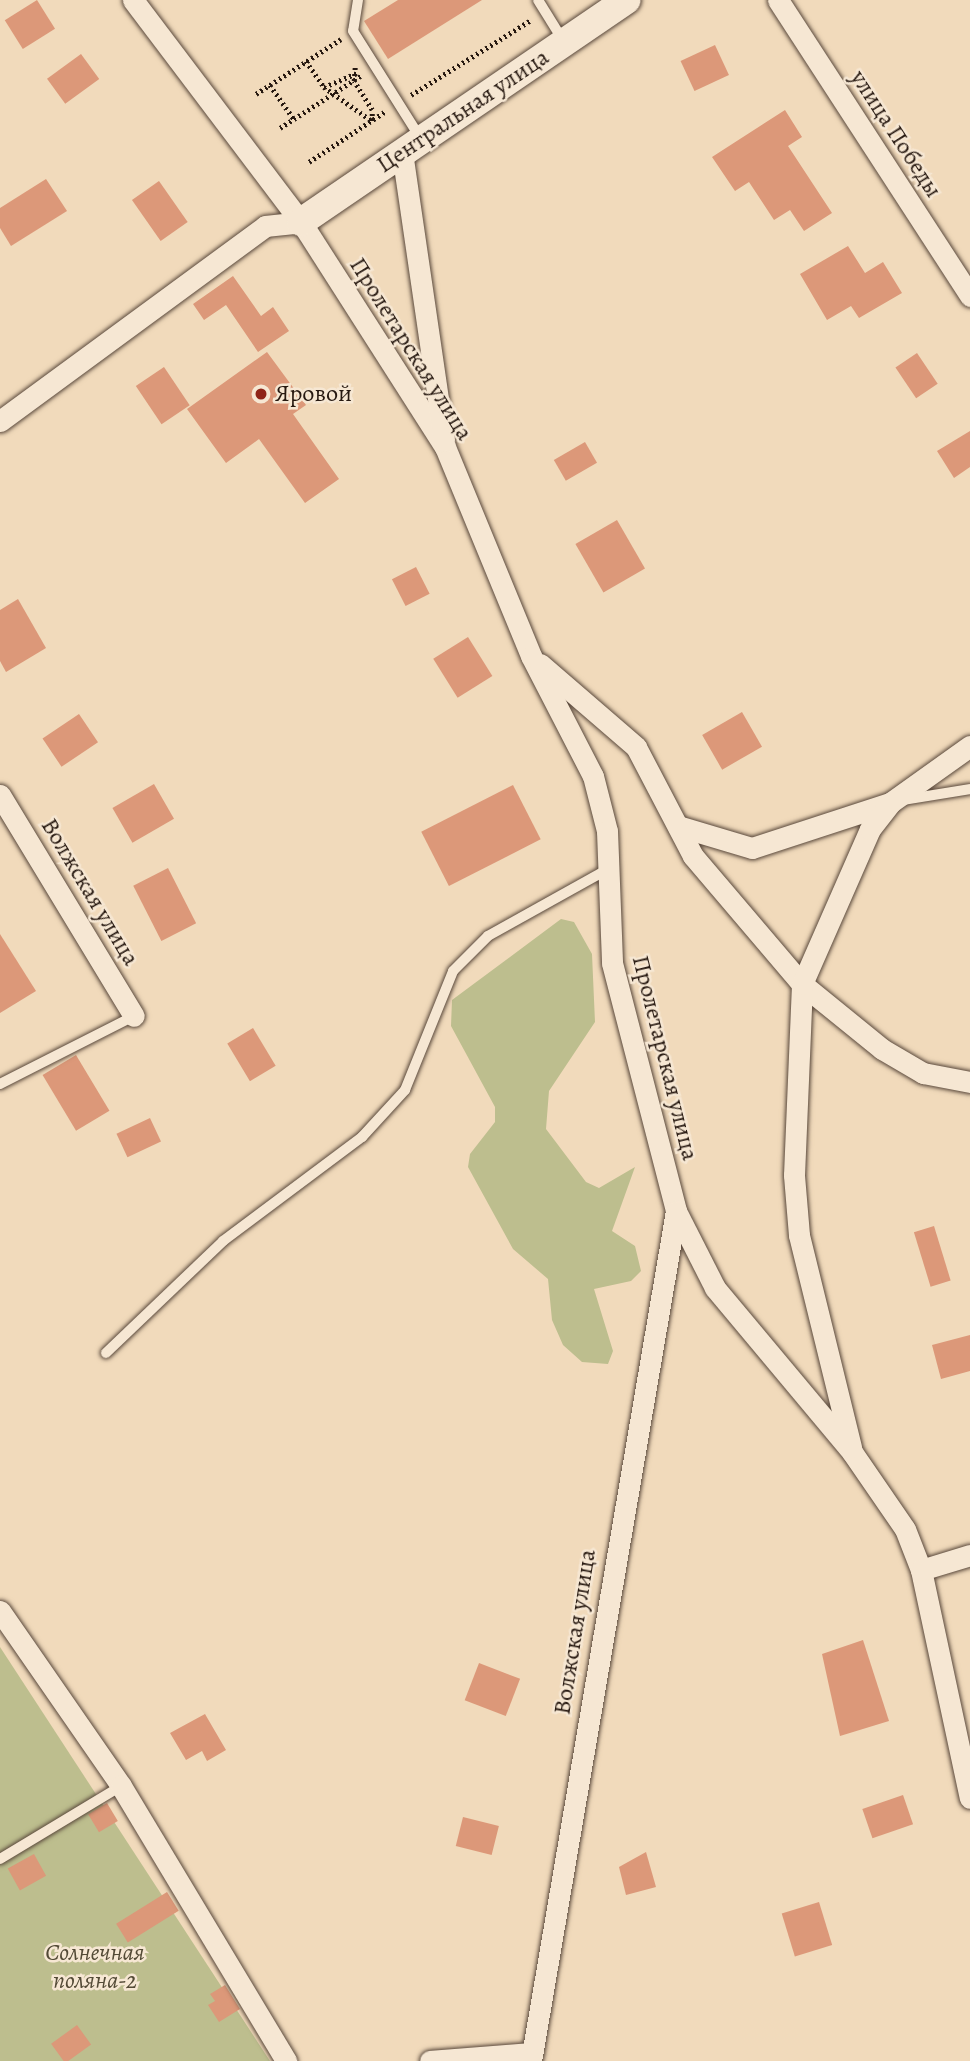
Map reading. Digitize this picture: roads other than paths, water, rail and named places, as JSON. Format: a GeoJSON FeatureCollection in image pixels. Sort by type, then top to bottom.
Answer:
{"type":"FeatureCollection","features":[{"type":"Feature","properties":{"kind":"street","name":"Пролетарская улица"},"geometry":{"type":"LineString","coordinates":[[134,0],[301,222],[445,447],[531,656],[593,776],[610,868],[612,963],[676,1211],[715,1288],[852,1452],[905,1529],[921,1570],[970,1798]]}},
{"type":"Feature","properties":{"kind":"street","name":"Центральная улица"},"geometry":{"type":"LineString","coordinates":[[301,222],[626,0]]}},
{"type":"Feature","properties":{"kind":"street","name":"улица Победы"},"geometry":{"type":"LineString","coordinates":[[778,0],[970,296]]}},
{"type":"Feature","properties":{"kind":"street"},"geometry":{"type":"LineString","coordinates":[[411,145],[445,447]]}},
{"type":"Feature","properties":{"kind":"street"},"geometry":{"type":"LineString","coordinates":[[0,421],[265,226],[301,222]]}},
{"type":"Feature","properties":{"kind":"street"},"geometry":{"type":"LineString","coordinates":[[531,656],[636,747],[694,856],[802,984],[881,1049],[923,1073],[970,1082]]}},
{"type":"Feature","properties":{"kind":"street"},"geometry":{"type":"LineString","coordinates":[[852,1452],[799,1235],[794,1175],[802,984],[870,829],[890,803],[970,746]]}},
{"type":"Feature","properties":{"kind":"street","name":"Волжская улица"},"geometry":{"type":"LineString","coordinates":[[0,795],[134,1016]]}},
{"type":"Feature","properties":{"kind":"street"},"geometry":{"type":"LineString","coordinates":[[678,826],[752,848],[890,803]]}},
{"type":"Feature","properties":{"kind":"street","name":"Волжская улица"},"geometry":{"type":"LineString","coordinates":[[531,2057],[676,1211]]}},
{"type":"Feature","properties":{"kind":"street"},"geometry":{"type":"LineString","coordinates":[[921,1570],[970,1556]]}},
{"type":"Feature","properties":{"kind":"street"},"geometry":{"type":"LineString","coordinates":[[0,1612],[121,1786],[286,2061]]}},
{"type":"Feature","properties":{"kind":"street"},"geometry":{"type":"LineString","coordinates":[[430,2061],[531,2057]]}},
{"type":"Feature","properties":{"kind":"lane"},"geometry":{"type":"LineString","coordinates":[[358,0],[353,32],[398,104],[411,145]]}},
{"type":"Feature","properties":{"kind":"lane"},"geometry":{"type":"LineString","coordinates":[[538,0],[565,42]]}},
{"type":"Feature","properties":{"kind":"lane"},"geometry":{"type":"LineString","coordinates":[[890,803],[970,789]]}},
{"type":"Feature","properties":{"kind":"lane"},"geometry":{"type":"LineString","coordinates":[[106,1353],[223,1241],[371,1127],[405,1090],[453,971],[488,936],[610,868]]}},
{"type":"Feature","properties":{"kind":"lane"},"geometry":{"type":"LineString","coordinates":[[0,1084],[134,1016]]}},
{"type":"Feature","properties":{"kind":"lane"},"geometry":{"type":"LineString","coordinates":[[0,1859],[121,1786]]}},
{"type":"Feature","properties":{"kind":"place","name":"Яровой"},"geometry":{"type":"Point","coordinates":[261,394]}},
{"type":"Feature","properties":{"kind":"park label","name":"Солнечная поляна-2"},"geometry":{"type":"Point","coordinates":[95,1967]}}]}
